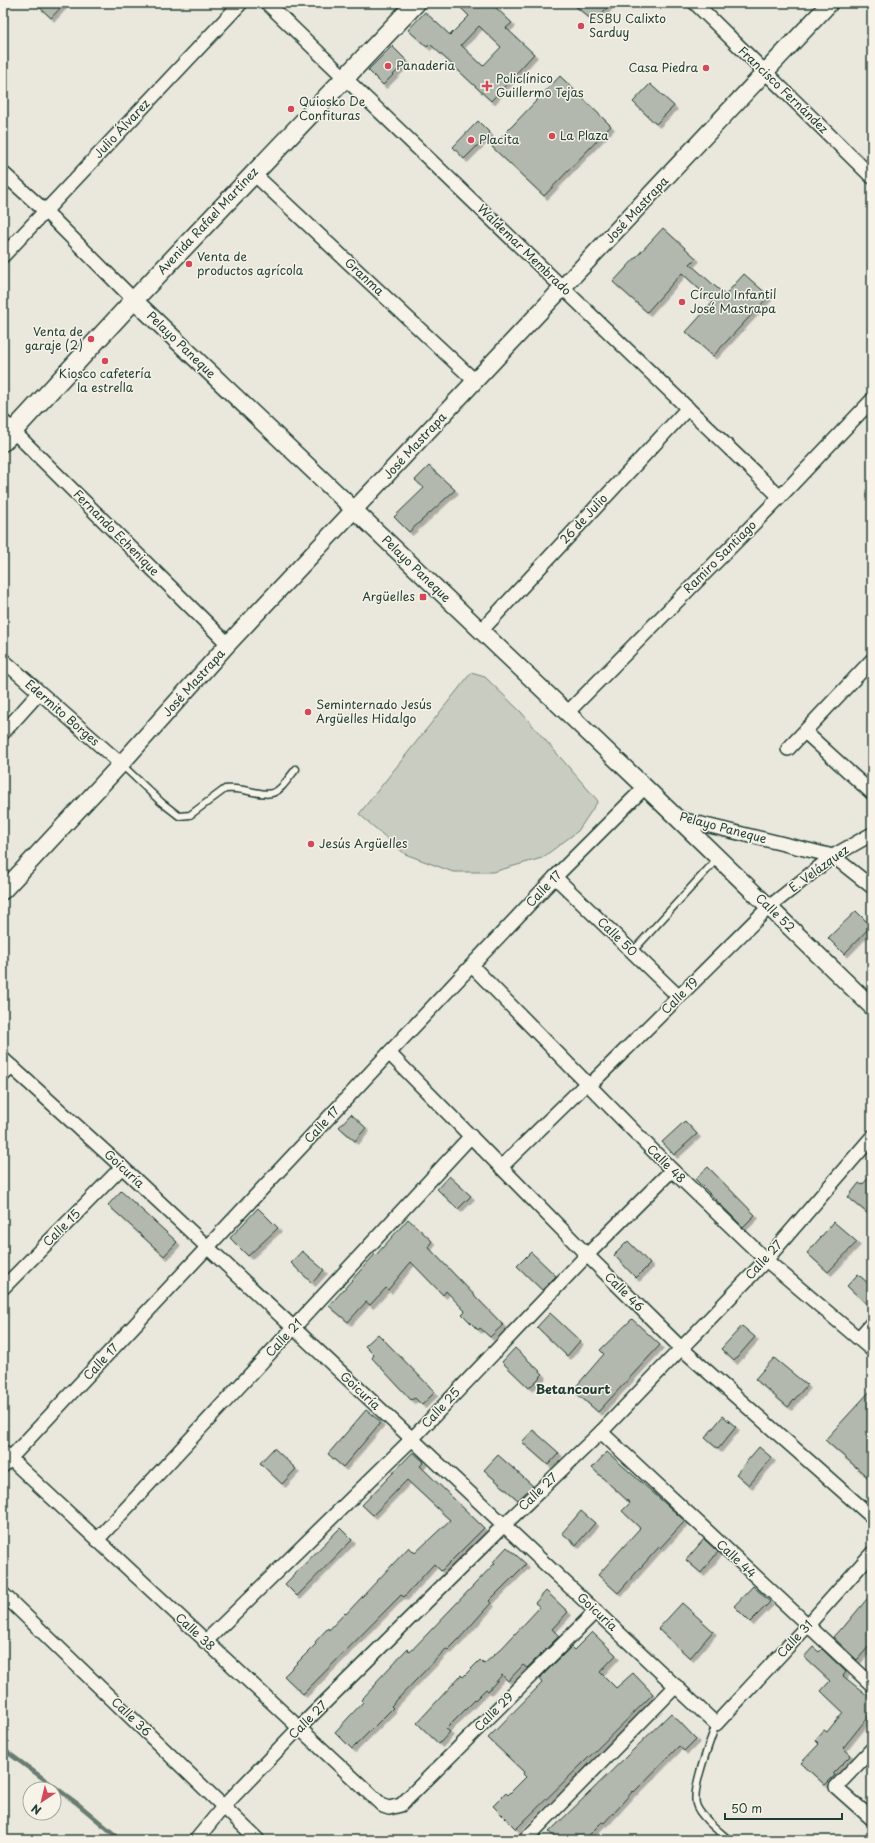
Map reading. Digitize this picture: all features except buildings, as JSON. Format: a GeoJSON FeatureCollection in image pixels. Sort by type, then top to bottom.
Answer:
{"type":"FeatureCollection","features":[{"type":"Feature","properties":{"kind":"main road","name":"Avenida Rafael Martínez"},"geometry":{"type":"LineString","coordinates":[[7,431],[134,300],[416,3]]}},
{"type":"Feature","properties":{"kind":"street","name":"Julio Álvarez"},"geometry":{"type":"LineString","coordinates":[[3,256],[241,3]]}},
{"type":"Feature","properties":{"kind":"street","name":"Waldemar Membrado"},"geometry":{"type":"LineString","coordinates":[[267,3],[780,497]]}},
{"type":"Feature","properties":{"kind":"street","name":"Francisco Fernández"},"geometry":{"type":"LineString","coordinates":[[695,3],[872,176]]}},
{"type":"Feature","properties":{"kind":"street","name":"José Mastrapa"},"geometry":{"type":"LineString","coordinates":[[3,891],[121,764],[228,644],[355,511],[830,3]]}},
{"type":"Feature","properties":{"kind":"street","name":"Pelayo Paneque"},"geometry":{"type":"LineString","coordinates":[[3,173],[45,211],[134,300],[677,818],[833,856],[872,887]]}},
{"type":"Feature","properties":{"kind":"street","name":"Granma"},"geometry":{"type":"LineString","coordinates":[[253,173],[475,382]]}},
{"type":"Feature","properties":{"kind":"street","name":"Ramiro Santiago"},"geometry":{"type":"LineString","coordinates":[[567,713],[780,497],[872,400]]}},
{"type":"Feature","properties":{"kind":"street","name":"26 de Julio"},"geometry":{"type":"LineString","coordinates":[[481,631],[688,408]]}},
{"type":"Feature","properties":{"kind":"street","name":"Fernando Echenique"},"geometry":{"type":"LineString","coordinates":[[7,431],[228,644]]}},
{"type":"Feature","properties":{"kind":"street","name":"Edermito Borges"},"geometry":{"type":"LineString","coordinates":[[3,660],[121,764]]}},
{"type":"Feature","properties":{"kind":"street"},"geometry":{"type":"LineString","coordinates":[[788,749],[872,660]]}},
{"type":"Feature","properties":{"kind":"street"},"geometry":{"type":"LineString","coordinates":[[3,733],[39,693]]}},
{"type":"Feature","properties":{"kind":"street"},"geometry":{"type":"LineString","coordinates":[[805,732],[872,793]]}},
{"type":"Feature","properties":{"kind":"street","name":"Calle 17"},"geometry":{"type":"LineString","coordinates":[[5,1459],[208,1248],[389,1053],[555,878],[645,788]]}},
{"type":"Feature","properties":{"kind":"street","name":"Calle 52"},"geometry":{"type":"LineString","coordinates":[[677,818],[872,1007]]}},
{"type":"Feature","properties":{"kind":"street","name":"E. Velázquez"},"geometry":{"type":"LineString","coordinates":[[768,907],[833,856],[872,834]]}},
{"type":"Feature","properties":{"kind":"street","name":"Calle 50"},"geometry":{"type":"LineString","coordinates":[[555,878],[679,997]]}},
{"type":"Feature","properties":{"kind":"street","name":"Calle 19"},"geometry":{"type":"LineString","coordinates":[[501,1167],[679,997],[768,907]]}},
{"type":"Feature","properties":{"kind":"street","name":"Calle 48"},"geometry":{"type":"LineString","coordinates":[[472,966],[672,1170],[766,1260],[872,1350]]}},
{"type":"Feature","properties":{"kind":"street","name":"Calle 46"},"geometry":{"type":"LineString","coordinates":[[389,1053],[587,1255],[681,1348],[872,1517]]}},
{"type":"Feature","properties":{"kind":"street","name":"Goicuría"},"geometry":{"type":"LineString","coordinates":[[6,1067],[122,1167],[716,1724]]}},
{"type":"Feature","properties":{"kind":"street","name":"Calle 21"},"geometry":{"type":"LineString","coordinates":[[97,1540],[471,1136]]}},
{"type":"Feature","properties":{"kind":"street","name":"Calle 27"},"geometry":{"type":"LineString","coordinates":[[196,1840],[224,1806],[300,1728],[504,1525],[601,1432],[766,1260],[872,1137]]}},
{"type":"Feature","properties":{"kind":"street","name":"Calle 15"},"geometry":{"type":"LineString","coordinates":[[3,1288],[122,1167]]}},
{"type":"Feature","properties":{"kind":"street","name":"Calle 25"},"geometry":{"type":"LineString","coordinates":[[205,1642],[412,1439],[587,1255],[672,1170]]}},
{"type":"Feature","properties":{"kind":"street"},"geometry":{"type":"LineString","coordinates":[[859,1338],[872,1323]]}},
{"type":"Feature","properties":{"kind":"street","name":"Calle 44"},"geometry":{"type":"LineString","coordinates":[[601,1432],[807,1626],[872,1685]]}},
{"type":"Feature","properties":{"kind":"street","name":"Calle 38"},"geometry":{"type":"LineString","coordinates":[[5,1459],[97,1540],[383,1806],[390,1808]]}},
{"type":"Feature","properties":{"kind":"street","name":"Calle 31"},"geometry":{"type":"LineString","coordinates":[[716,1724],[872,1553]]}},
{"type":"Feature","properties":{"kind":"street","name":"Calle 36"},"geometry":{"type":"LineString","coordinates":[[3,1594],[258,1840]]}},
{"type":"Feature","properties":{"kind":"street","name":"Calle 29"},"geometry":{"type":"LineString","coordinates":[[390,1808],[401,1806],[596,1611]]}},
{"type":"Feature","properties":{"kind":"street"},"geometry":{"type":"LineString","coordinates":[[525,1840],[676,1686]]}},
{"type":"Feature","properties":{"kind":"street"},"geometry":{"type":"LineString","coordinates":[[872,1749],[836,1787],[872,1819]]}},
{"type":"Feature","properties":{"kind":"lane"},"geometry":{"type":"LineString","coordinates":[[121,764],[161,802],[179,816],[190,815],[226,789],[231,788],[266,795],[274,793],[283,786],[296,769]]}},
{"type":"Feature","properties":{"kind":"lane"},"geometry":{"type":"LineString","coordinates":[[632,952],[718,858]]}},
{"type":"Feature","properties":{"kind":"lane"},"geometry":{"type":"LineString","coordinates":[[716,1724],[696,1790],[696,1805],[706,1819],[729,1840]]}},
{"type":"Feature","properties":{"kind":"shaded area"},"geometry":{"type":"Polygon","coordinates":[[[471,673],[485,677],[521,712],[598,801],[578,831],[542,858],[493,872],[453,872],[405,854],[359,814],[471,673]]]}},
{"type":"Feature","properties":{"kind":"waterway"},"geometry":{"type":"LineString","coordinates":[[3,1749],[78,1804],[121,1840]]}},
{"type":"Feature","properties":{"kind":"place","name":"ESBU Calixto Sarduy"},"geometry":{"type":"Point","coordinates":[581,26]}},
{"type":"Feature","properties":{"kind":"place","name":"Panaderia"},"geometry":{"type":"Point","coordinates":[388,66]}},
{"type":"Feature","properties":{"kind":"place","name":"Casa Piedra"},"geometry":{"type":"Point","coordinates":[706,68]}},
{"type":"Feature","properties":{"kind":"place","name":"Policlínico Guillermo Tejas"},"geometry":{"type":"Point","coordinates":[487,86]}},
{"type":"Feature","properties":{"kind":"place","name":"Quiosko De Confituras"},"geometry":{"type":"Point","coordinates":[291,109]}},
{"type":"Feature","properties":{"kind":"place","name":"La Plaza"},"geometry":{"type":"Point","coordinates":[552,136]}},
{"type":"Feature","properties":{"kind":"place","name":"Placita"},"geometry":{"type":"Point","coordinates":[471,140]}},
{"type":"Feature","properties":{"kind":"place","name":"Venta de productos agrícola"},"geometry":{"type":"Point","coordinates":[189,264]}},
{"type":"Feature","properties":{"kind":"place","name":"Círculo Infantil José Mastrapa"},"geometry":{"type":"Point","coordinates":[682,302]}},
{"type":"Feature","properties":{"kind":"place","name":"Venta de garaje (2)"},"geometry":{"type":"Point","coordinates":[91,339]}},
{"type":"Feature","properties":{"kind":"place","name":"Kiosco cafetería la estrella"},"geometry":{"type":"Point","coordinates":[105,361]}},
{"type":"Feature","properties":{"kind":"place","name":"Argüelles"},"geometry":{"type":"Point","coordinates":[423,597]}},
{"type":"Feature","properties":{"kind":"place","name":"Seminternado Jesús Argüelles Hidalgo"},"geometry":{"type":"Point","coordinates":[308,712]}},
{"type":"Feature","properties":{"kind":"place","name":"Jesús Argüelles"},"geometry":{"type":"Point","coordinates":[311,844]}},
{"type":"Feature","properties":{"kind":"district","name":"Betancourt"},"geometry":{"type":"Point","coordinates":[573,1389]}}]}
